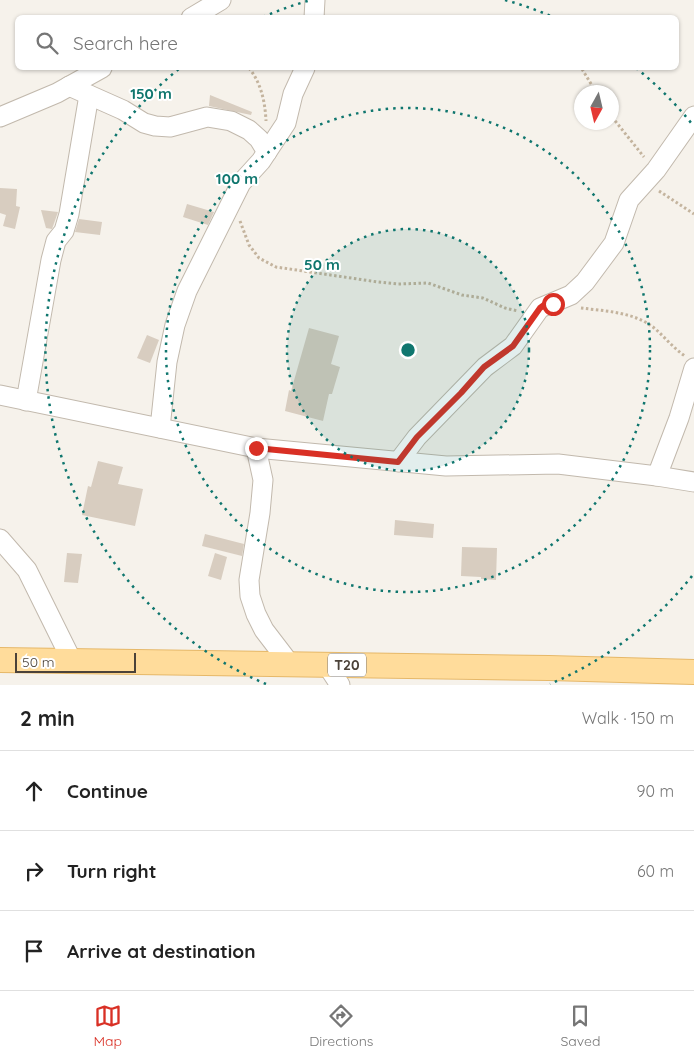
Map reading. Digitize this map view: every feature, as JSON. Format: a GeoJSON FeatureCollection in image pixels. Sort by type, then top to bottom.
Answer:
{"type":"FeatureCollection","features":[{"type":"Feature","properties":{"kind":"main road","name":"T20"},"geometry":{"type":"LineString","coordinates":[[0,660],[694,672]]}},
{"type":"Feature","properties":{"kind":"street"},"geometry":{"type":"LineString","coordinates":[[195,11],[221,0]]}},
{"type":"Feature","properties":{"kind":"street"},"geometry":{"type":"LineString","coordinates":[[314,15],[315,0]]}},
{"type":"Feature","properties":{"kind":"street"},"geometry":{"type":"LineString","coordinates":[[0,117],[69,86],[98,70]]}},
{"type":"Feature","properties":{"kind":"street"},"geometry":{"type":"LineString","coordinates":[[160,428],[167,362],[175,325],[187,291],[241,183],[286,123],[293,94],[304,70]]}},
{"type":"Feature","properties":{"kind":"street"},"geometry":{"type":"LineString","coordinates":[[69,86],[123,110],[144,123],[155,126],[170,127],[208,117],[231,121],[249,130],[259,139],[265,149]]}},
{"type":"Feature","properties":{"kind":"street"},"geometry":{"type":"LineString","coordinates":[[26,401],[51,260],[56,242],[64,231],[74,194],[89,95]]}},
{"type":"Feature","properties":{"kind":"street"},"geometry":{"type":"LineString","coordinates":[[398,462],[417,437],[484,367],[513,346],[542,306],[553,304],[577,291],[614,243],[630,200],[651,176],[694,116]]}},
{"type":"Feature","properties":{"kind":"street"},"geometry":{"type":"LineString","coordinates":[[657,476],[678,418],[691,363]]}},
{"type":"Feature","properties":{"kind":"street"},"geometry":{"type":"LineString","coordinates":[[0,396],[256,448],[446,466],[558,464],[694,482]]}},
{"type":"Feature","properties":{"kind":"street"},"geometry":{"type":"LineString","coordinates":[[256,448],[263,480],[260,513],[248,580],[250,596],[264,630],[290,664]]}},
{"type":"Feature","properties":{"kind":"street"},"geometry":{"type":"LineString","coordinates":[[0,539],[27,570],[72,661]]}},
{"type":"Feature","properties":{"kind":"street"},"geometry":{"type":"LineString","coordinates":[[327,665],[340,685]]}},
{"type":"Feature","properties":{"kind":"path"},"geometry":{"type":"LineString","coordinates":[[250,70],[260,85],[265,101],[265,149]]}},
{"type":"Feature","properties":{"kind":"path"},"geometry":{"type":"LineString","coordinates":[[583,70],[592,85]]}},
{"type":"Feature","properties":{"kind":"path"},"geometry":{"type":"LineString","coordinates":[[619,128],[651,176],[672,199],[694,214]]}},
{"type":"Feature","properties":{"kind":"path"},"geometry":{"type":"LineString","coordinates":[[235,196],[248,245],[259,258],[276,268],[398,284],[428,283],[462,295],[483,298],[505,308],[535,314]]}},
{"type":"Feature","properties":{"kind":"path"},"geometry":{"type":"LineString","coordinates":[[553,304],[617,313],[634,318],[651,326],[691,363]]}},
{"type":"Feature","properties":{"kind":"building"},"geometry":{"type":"Polygon","coordinates":[[[210,95],[252,112],[251,115],[209,106],[210,95]]]}},
{"type":"Feature","properties":{"kind":"building"},"geometry":{"type":"Polygon","coordinates":[[[0,188],[17,189],[16,206],[20,207],[15,229],[3,226],[6,215],[0,213],[0,188]]]}},
{"type":"Feature","properties":{"kind":"building"},"geometry":{"type":"Polygon","coordinates":[[[187,204],[214,212],[208,225],[183,217],[187,204]]]}},
{"type":"Feature","properties":{"kind":"building"},"geometry":{"type":"Polygon","coordinates":[[[41,210],[58,212],[52,229],[46,228],[41,210]]]}},
{"type":"Feature","properties":{"kind":"building"},"geometry":{"type":"Polygon","coordinates":[[[79,219],[102,222],[100,235],[75,232],[79,219]]]}},
{"type":"Feature","properties":{"kind":"building"},"geometry":{"type":"Polygon","coordinates":[[[309,328],[339,336],[331,364],[340,367],[332,394],[329,394],[323,421],[285,411],[289,390],[291,391],[309,328]]]}},
{"type":"Feature","properties":{"kind":"building"},"geometry":{"type":"Polygon","coordinates":[[[147,335],[159,340],[150,363],[137,358],[147,335]]]}},
{"type":"Feature","properties":{"kind":"building"},"geometry":{"type":"Polygon","coordinates":[[[98,461],[123,467],[118,484],[143,489],[135,526],[82,515],[88,486],[91,487],[98,461]]]}},
{"type":"Feature","properties":{"kind":"building"},"geometry":{"type":"Polygon","coordinates":[[[395,520],[434,524],[433,538],[394,535],[395,520]]]}},
{"type":"Feature","properties":{"kind":"building"},"geometry":{"type":"Polygon","coordinates":[[[205,534],[244,544],[242,556],[202,546],[205,534]]]}},
{"type":"Feature","properties":{"kind":"building"},"geometry":{"type":"Polygon","coordinates":[[[462,547],[497,548],[496,580],[461,576],[462,547]]]}},
{"type":"Feature","properties":{"kind":"building"},"geometry":{"type":"Polygon","coordinates":[[[67,553],[82,554],[78,583],[64,582],[67,553]]]}},
{"type":"Feature","properties":{"kind":"building"},"geometry":{"type":"Polygon","coordinates":[[[215,553],[227,557],[221,580],[208,576],[215,553]]]}},
{"type":"Feature","properties":{"kind":"route"},"geometry":{"type":"LineString","coordinates":[[256,448],[398,462],[417,437],[484,367],[513,346],[540,308],[544,305],[553,304]]}}]}
